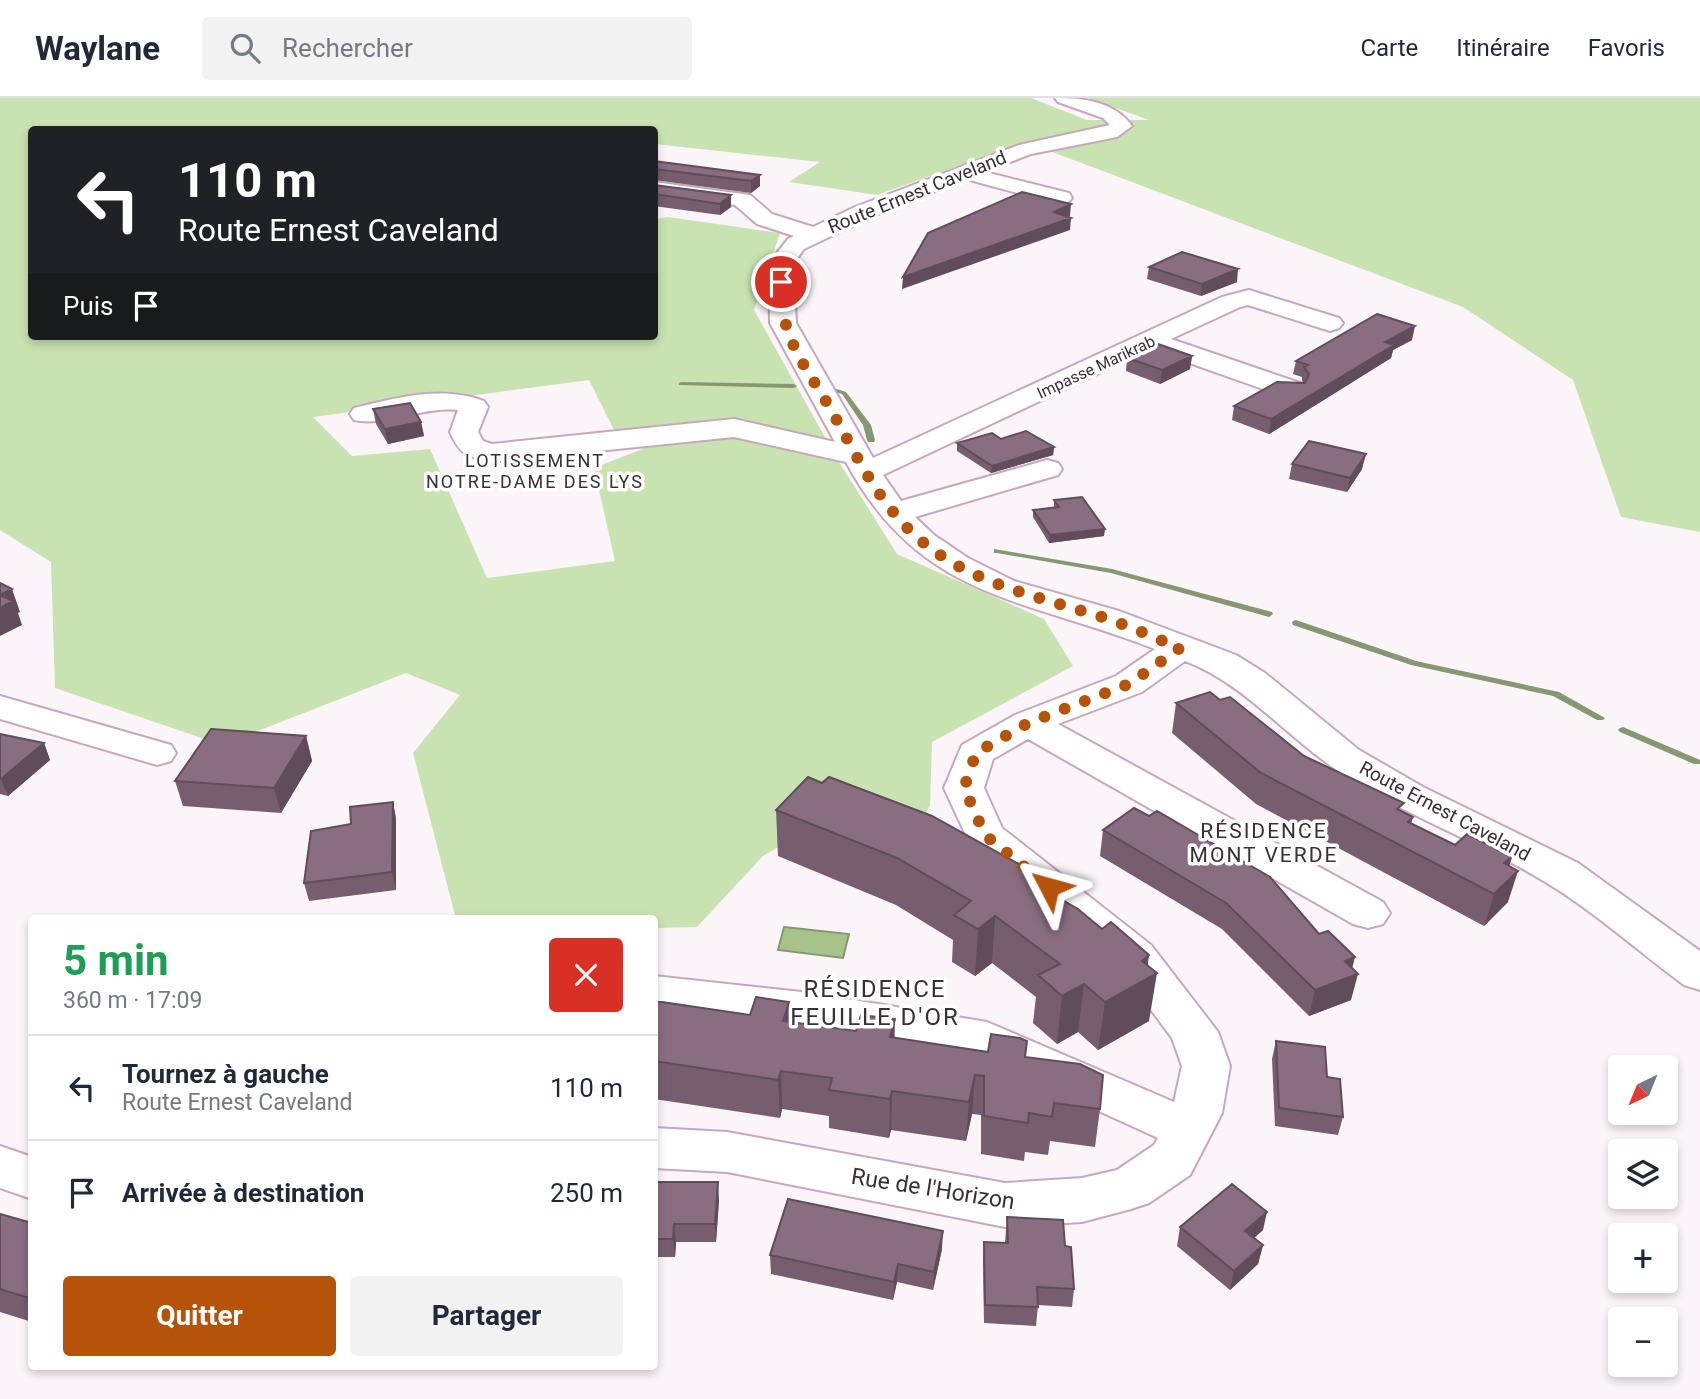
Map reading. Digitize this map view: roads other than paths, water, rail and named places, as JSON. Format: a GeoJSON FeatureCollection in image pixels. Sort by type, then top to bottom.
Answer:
{"type":"FeatureCollection","features":[{"type":"Feature","properties":{"kind":"street","name":"Route Ernest Caveland"},"geometry":{"type":"LineString","coordinates":[[1064,98],[1110,114],[1122,126],[1110,132],[1042,144],[813,234],[796,244],[781,263],[783,323],[862,464],[894,513],[923,542],[957,565],[1002,588],[1107,618],[1223,663],[1252,681],[1345,758],[1409,796],[1563,873],[1700,974]]}},
{"type":"Feature","properties":{"kind":"street"},"geometry":{"type":"LineString","coordinates":[[965,173],[1061,198],[1052,203]]}},
{"type":"Feature","properties":{"kind":"street"},"geometry":{"type":"LineString","coordinates":[[658,189],[742,201],[748,209],[770,222],[813,234]]}},
{"type":"Feature","properties":{"kind":"street","name":"Impasse Marikrab"},"geometry":{"type":"LineString","coordinates":[[862,464],[1151,341],[1213,310],[1250,298],[1330,323]]}},
{"type":"Feature","properties":{"kind":"street"},"geometry":{"type":"LineString","coordinates":[[1151,341],[1290,389]]}},
{"type":"Feature","properties":{"kind":"street"},"geometry":{"type":"LineString","coordinates":[[364,414],[441,401],[465,401],[474,407],[464,432],[471,447],[491,453],[734,428],[862,464]]}},
{"type":"Feature","properties":{"kind":"street"},"geometry":{"type":"LineString","coordinates":[[894,513],[1047,470]]}},
{"type":"Feature","properties":{"kind":"street","name":"Rue de l'Horizon"},"geometry":{"type":"LineString","coordinates":[[658,1147],[727,1152],[1005,1205],[1082,1200],[1130,1188],[1172,1160],[1197,1114],[1206,1066],[1194,1031],[1135,956],[985,835],[964,788],[976,753],[1028,723],[1129,684],[1180,648]]}},
{"type":"Feature","properties":{"kind":"street"},"geometry":{"type":"LineString","coordinates":[[0,707],[157,753]]}},
{"type":"Feature","properties":{"kind":"street"},"geometry":{"type":"LineString","coordinates":[[1028,723],[1368,914]]}},
{"type":"Feature","properties":{"kind":"street"},"geometry":{"type":"LineString","coordinates":[[658,993],[811,1010],[987,1040],[1187,1129]]}},
{"type":"Feature","properties":{"kind":"street"},"geometry":{"type":"LineString","coordinates":[[0,1167],[28,1177]]}},
{"type":"Feature","properties":{"kind":"waterway"},"geometry":{"type":"LineString","coordinates":[[681,384],[794,386]]}},
{"type":"Feature","properties":{"kind":"waterway"},"geometry":{"type":"LineString","coordinates":[[830,389],[844,393],[867,425],[871,440]]}},
{"type":"Feature","properties":{"kind":"waterway"},"geometry":{"type":"LineString","coordinates":[[997,551],[1112,571],[1269,614]]}},
{"type":"Feature","properties":{"kind":"waterway"},"geometry":{"type":"LineString","coordinates":[[1296,623],[1414,663],[1556,694],[1600,718]]}},
{"type":"Feature","properties":{"kind":"waterway"},"geometry":{"type":"LineString","coordinates":[[1623,730],[1697,762]]}},
{"type":"Feature","properties":{"kind":"district","name":"LOTISSEMENT NOTRE-DAME DES LYS"},"geometry":{"type":"Point","coordinates":[535,470]}},
{"type":"Feature","properties":{"kind":"district","name":"RÉSIDENCE MONT VERDE"},"geometry":{"type":"Point","coordinates":[1264,843]}},
{"type":"Feature","properties":{"kind":"district","name":"RÉSIDENCE FEUILLE D'OR"},"geometry":{"type":"Point","coordinates":[875,1003]}}]}
